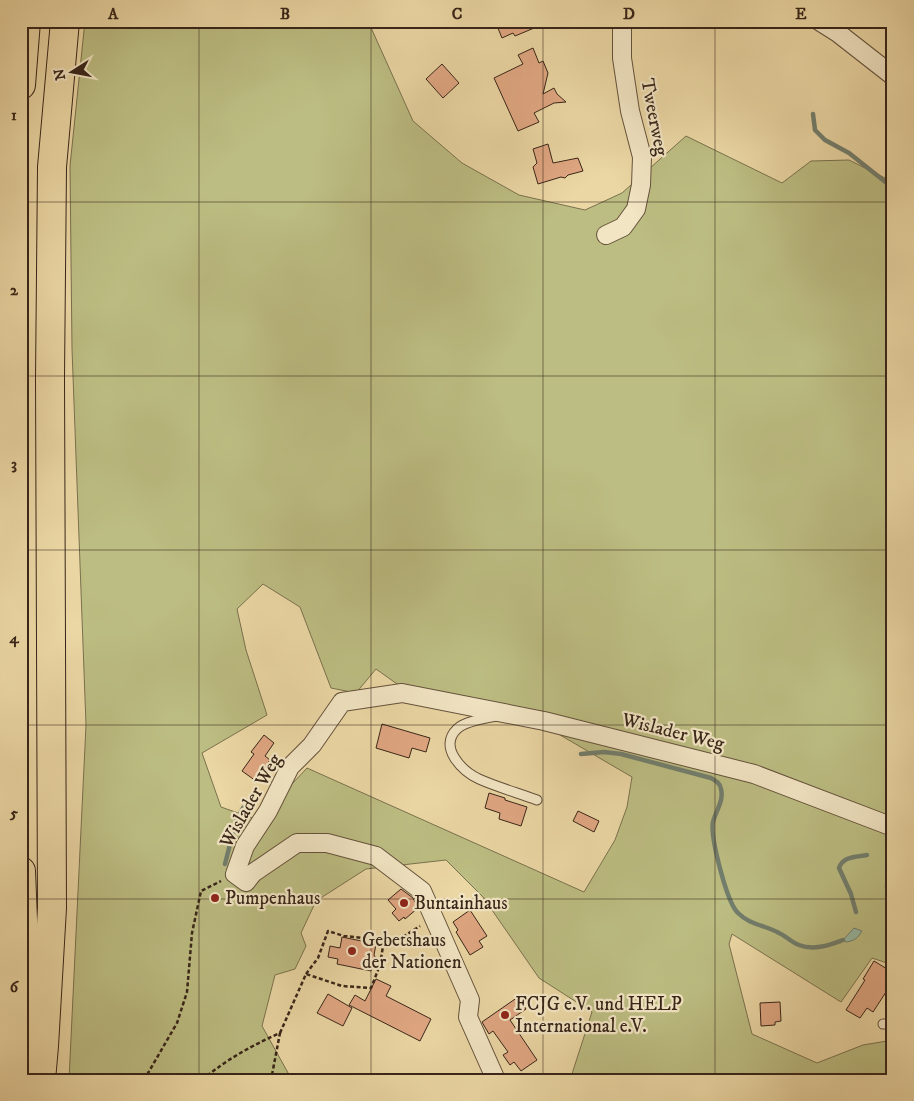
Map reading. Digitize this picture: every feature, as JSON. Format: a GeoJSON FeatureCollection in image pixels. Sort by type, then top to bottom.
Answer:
{"type":"FeatureCollection","features":[{"type":"Feature","properties":{"kind":"highway"},"geometry":{"type":"LineString","coordinates":[[21,85],[26,21]]}},
{"type":"Feature","properties":{"kind":"highway"},"geometry":{"type":"LineString","coordinates":[[41,1080],[52,908],[50,368],[52,167],[70,26]]}},
{"type":"Feature","properties":{"kind":"highway"},"geometry":{"type":"LineString","coordinates":[[21,872],[26,992],[26,1080]]}},
{"type":"Feature","properties":{"kind":"street","name":"Tweerweg"},"geometry":{"type":"LineString","coordinates":[[606,235],[623,227],[636,209],[641,185],[642,157],[630,111],[622,58],[622,21]]}},
{"type":"Feature","properties":{"kind":"street"},"geometry":{"type":"LineString","coordinates":[[819,21],[838,33],[893,76]]}},
{"type":"Feature","properties":{"kind":"street","name":"Wislader Weg"},"geometry":{"type":"LineString","coordinates":[[496,1080],[468,1017],[470,1000],[422,891],[376,856],[327,844],[297,844],[253,873],[246,882],[235,874],[245,846],[268,811],[290,767],[312,745],[342,702],[402,693],[544,722],[754,774],[893,827]]}},
{"type":"Feature","properties":{"kind":"lane"},"geometry":{"type":"LineString","coordinates":[[505,714],[475,721],[458,728],[451,738],[450,747],[452,753],[462,768],[478,778],[537,800]]}},
{"type":"Feature","properties":{"kind":"path"},"geometry":{"type":"LineString","coordinates":[[144,1080],[177,1023],[187,992],[192,933],[201,891],[235,874]]}},
{"type":"Feature","properties":{"kind":"path"},"geometry":{"type":"LineString","coordinates":[[384,940],[388,947],[434,917]]}},
{"type":"Feature","properties":{"kind":"path"},"geometry":{"type":"LineString","coordinates":[[271,1080],[280,1033],[306,974],[318,958],[328,931],[344,936],[384,940]]}},
{"type":"Feature","properties":{"kind":"path"},"geometry":{"type":"LineString","coordinates":[[306,974],[342,986],[370,988],[380,966],[384,940]]}},
{"type":"Feature","properties":{"kind":"path"},"geometry":{"type":"LineString","coordinates":[[202,1080],[224,1062],[280,1033]]}},
{"type":"Feature","properties":{"kind":"green space"},"geometry":{"type":"Polygon","coordinates":[[[85,21],[368,21],[413,121],[462,163],[519,195],[585,210],[622,193],[686,136],[782,183],[811,161],[849,160],[893,182],[892,818],[771,771],[545,716],[404,689],[376,669],[356,693],[331,688],[300,607],[263,584],[237,609],[246,650],[267,715],[202,753],[221,807],[258,820],[307,768],[584,892],[615,840],[627,807],[632,777],[543,725],[706,767],[796,798],[893,835],[893,965],[872,958],[841,1002],[732,934],[729,944],[752,1034],[817,1063],[863,1045],[893,1040],[893,1080],[570,1080],[592,1012],[539,978],[483,897],[446,860],[366,869],[316,901],[301,933],[306,946],[295,969],[275,975],[262,1026],[292,1080],[69,1080],[86,725],[72,349],[70,166],[85,21]]]}},
{"type":"Feature","properties":{"kind":"shaded area"},"geometry":{"type":"Polygon","coordinates":[[[854,928],[862,931],[859,936],[851,941],[846,942],[843,940],[854,928]]]}},
{"type":"Feature","properties":{"kind":"building"},"geometry":{"type":"Polygon","coordinates":[[[495,21],[551,21],[515,36],[513,33],[502,38],[495,21]]]}},
{"type":"Feature","properties":{"kind":"building"},"geometry":{"type":"Polygon","coordinates":[[[533,48],[539,63],[543,61],[548,73],[543,94],[554,88],[557,94],[566,102],[554,103],[534,113],[539,122],[518,131],[494,78],[523,64],[518,55],[533,48]]]}},
{"type":"Feature","properties":{"kind":"building"},"geometry":{"type":"Polygon","coordinates":[[[442,64],[459,83],[443,98],[426,79],[442,64]]]}},
{"type":"Feature","properties":{"kind":"building"},"geometry":{"type":"Polygon","coordinates":[[[548,144],[553,163],[578,158],[583,171],[568,175],[565,178],[561,177],[538,184],[533,167],[537,163],[533,149],[548,144]]]}},
{"type":"Feature","properties":{"kind":"building"},"geometry":{"type":"Polygon","coordinates":[[[382,724],[430,738],[426,752],[412,748],[409,758],[376,748],[382,724]]]}},
{"type":"Feature","properties":{"kind":"building"},"geometry":{"type":"Polygon","coordinates":[[[264,735],[274,743],[265,756],[270,760],[256,781],[242,771],[254,754],[251,752],[264,735]]]}},
{"type":"Feature","properties":{"kind":"building"},"geometry":{"type":"Polygon","coordinates":[[[489,793],[527,807],[521,826],[499,819],[500,813],[485,808],[489,793]]]}},
{"type":"Feature","properties":{"kind":"building"},"geometry":{"type":"Polygon","coordinates":[[[578,811],[599,821],[594,832],[573,821],[578,811]]]}},
{"type":"Feature","properties":{"kind":"building","name":"Buntainhaus"},"geometry":{"type":"Polygon","coordinates":[[[401,889],[413,898],[418,908],[405,919],[404,917],[399,921],[392,913],[396,909],[388,900],[401,889]]]}},
{"type":"Feature","properties":{"kind":"building"},"geometry":{"type":"Polygon","coordinates":[[[470,910],[487,936],[479,941],[483,947],[470,955],[456,932],[458,930],[453,922],[470,910]]]}},
{"type":"Feature","properties":{"kind":"building","name":"Gebetshaus der Nationen"},"geometry":{"type":"Polygon","coordinates":[[[342,937],[376,944],[374,955],[376,958],[373,960],[371,971],[337,964],[338,959],[328,957],[330,946],[340,948],[342,937]]]}},
{"type":"Feature","properties":{"kind":"building"},"geometry":{"type":"Polygon","coordinates":[[[874,961],[892,972],[886,992],[873,1012],[867,1008],[860,1018],[846,1010],[865,980],[863,979],[874,961]]]}},
{"type":"Feature","properties":{"kind":"building"},"geometry":{"type":"Polygon","coordinates":[[[376,979],[391,986],[386,996],[431,1019],[420,1041],[349,1005],[355,995],[365,1001],[376,979]]]}},
{"type":"Feature","properties":{"kind":"building"},"geometry":{"type":"Polygon","coordinates":[[[328,994],[352,1008],[343,1026],[317,1013],[328,994]]]}},
{"type":"Feature","properties":{"kind":"building"},"geometry":{"type":"Polygon","coordinates":[[[518,997],[526,1009],[510,1020],[537,1060],[521,1071],[514,1062],[510,1065],[503,1055],[508,1052],[493,1031],[489,1034],[482,1022],[518,997]]]}},
{"type":"Feature","properties":{"kind":"building"},"geometry":{"type":"Polygon","coordinates":[[[780,1002],[781,1021],[775,1022],[775,1025],[761,1026],[760,1003],[780,1002]]]}},
{"type":"Feature","properties":{"kind":"waterway"},"geometry":{"type":"LineString","coordinates":[[813,114],[815,130],[825,140],[849,153],[893,188]]}},
{"type":"Feature","properties":{"kind":"waterway"},"geometry":{"type":"LineString","coordinates":[[581,754],[604,752],[621,754],[711,778],[716,781],[720,785],[722,793],[721,802],[713,822],[714,841],[724,884],[738,913],[748,920],[774,930],[796,944],[805,947],[821,947],[843,940]]}},
{"type":"Feature","properties":{"kind":"waterway"},"geometry":{"type":"LineString","coordinates":[[891,807],[893,788]]}},
{"type":"Feature","properties":{"kind":"waterway"},"geometry":{"type":"LineString","coordinates":[[225,864],[236,821],[243,808],[257,799]]}},
{"type":"Feature","properties":{"kind":"waterway"},"geometry":{"type":"LineString","coordinates":[[856,912],[851,894],[839,868],[847,859],[867,855]]}},
{"type":"Feature","properties":{"kind":"waterway"},"geometry":{"type":"LineString","coordinates":[[889,859],[887,887],[893,927]]}},
{"type":"Feature","properties":{"kind":"place","name":"Pumpenhaus"},"geometry":{"type":"Point","coordinates":[215,898]}},
{"type":"Feature","properties":{"kind":"place","name":"Buntainhaus"},"geometry":{"type":"Point","coordinates":[404,903]}},
{"type":"Feature","properties":{"kind":"place","name":"Gebetshaus der Nationen"},"geometry":{"type":"Point","coordinates":[352,951]}},
{"type":"Feature","properties":{"kind":"place","name":"FCJG e.V. und HELP International e.V."},"geometry":{"type":"Point","coordinates":[505,1015]}}]}
